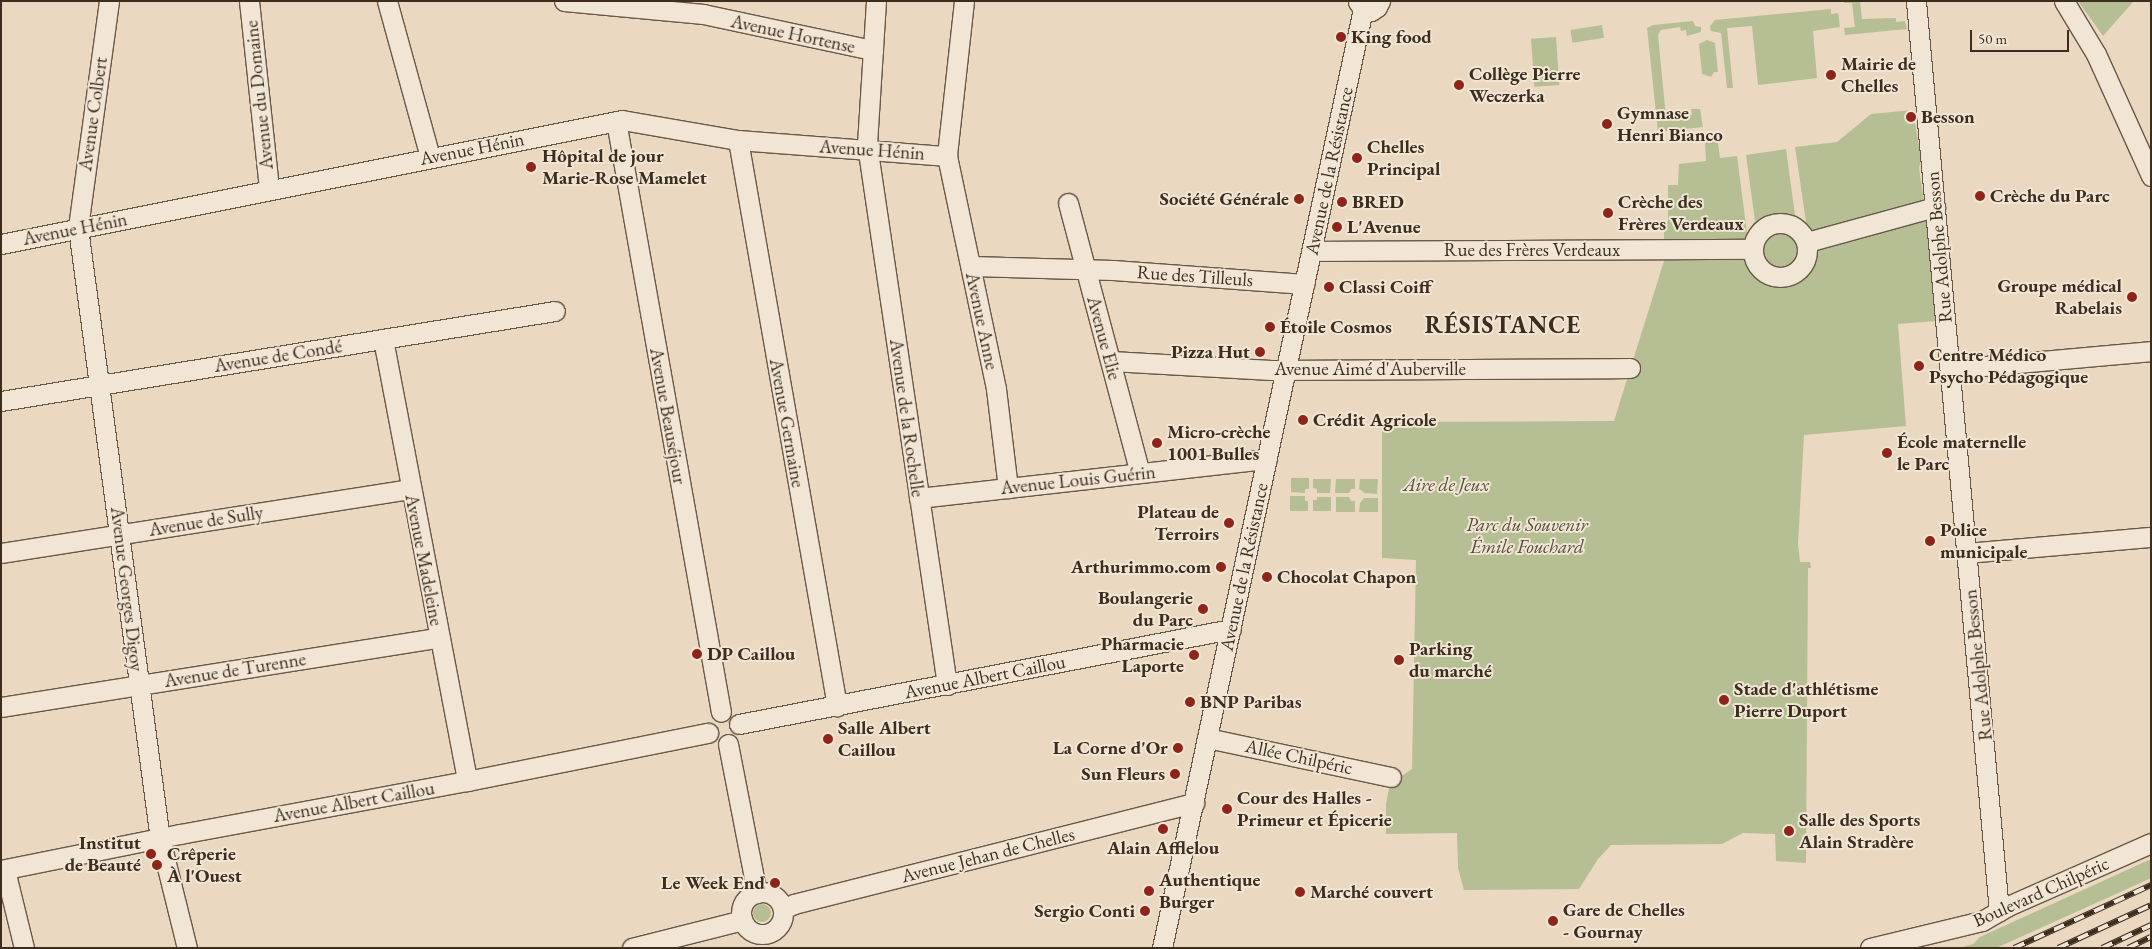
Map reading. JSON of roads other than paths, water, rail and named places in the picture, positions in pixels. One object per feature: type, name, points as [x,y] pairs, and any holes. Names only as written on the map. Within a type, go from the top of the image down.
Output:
[{"type":"street","name":"Avenue Colbert","points":[[78,228],[109,1]]},
{"type":"street","name":"Avenue du Domaine","points":[[249,1],[269,189]]},
{"type":"street","points":[[387,1],[430,157]]},
{"type":"street","name":"Avenue Hortense","points":[[564,1],[703,14],[873,50]]},
{"type":"street","name":"Avenue de la Rochelle","points":[[876,1],[868,150],[946,685]]},
{"type":"street","name":"Avenue Anne","points":[[964,1],[947,156],[996,389],[1008,488]]},
{"type":"street","name":"Rue Adolphe Besson","points":[[1916,1],[1999,911]]},
{"type":"street","points":[[2064,1],[2096,54],[2151,176]]},
{"type":"street","name":"Avenue de la Résistance","points":[[1162,948],[1304,284],[1367,4]]},
{"type":"street","name":"Avenue Hénin","points":[[1,244],[616,121],[738,140],[947,156]]},
{"type":"street","name":"Avenue Beauséjour","points":[[616,121],[721,712]]},
{"type":"street","name":"Avenue Germaine","points":[[738,140],[837,706]]},
{"type":"street","name":"Avenue Elie","points":[[1068,203],[1140,473]]},
{"type":"street","points":[[1807,242],[1936,206]]},
{"type":"street","points":[[1776,222],[1792,225],[1804,235],[1808,250],[1803,265],[1791,275],[1776,277],[1762,270],[1757,264],[1752,249],[1762,229],[1776,222]]},
{"type":"street","name":"Avenue Georges Digoy","points":[[78,228],[160,839],[187,948]]},
{"type":"street","name":"Rue des Frères Verdeaux","points":[[1312,251],[1752,249]]},
{"type":"street","name":"Rue des Tilleuls","points":[[971,266],[1086,268],[1304,284]]},
{"type":"street","name":"Avenue de Condé","points":[[1,401],[555,311]]},
{"type":"street","name":"Avenue Madeleine","points":[[382,340],[467,781]]},
{"type":"street","points":[[1951,369],[2151,350]]},
{"type":"street","name":"Avenue Aimé d'Auberville","points":[[1111,361],[1286,370],[1305,368],[1630,368]]},
{"type":"street","name":"Avenue Louis Guérin","points":[[919,498],[1267,459]]},
{"type":"street","name":"Avenue de Sully","points":[[1,554],[411,489]]},
{"type":"street","points":[[1967,553],[2151,537]]},
{"type":"street","name":"Avenue Albert Caillou","points":[[739,724],[1230,629]]},
{"type":"street","name":"Avenue de Turenne","points":[[1,707],[439,638]]},
{"type":"street","points":[[721,712],[732,714],[739,724],[739,734],[728,744],[718,744],[708,733],[709,720],[721,712]]},
{"type":"street","name":"Avenue Albert Caillou","points":[[3,870],[180,834],[467,781],[708,733]]},
{"type":"street","name":"Allée Chilpéric","points":[[1207,738],[1391,777]]},
{"type":"street","points":[[728,744],[758,893]]},
{"type":"street","name":"Avenue Jehan de Chelles","points":[[783,909],[794,904],[1194,803]]},
{"type":"street","name":"Boulevard Chilpéric","points":[[1870,948],[1975,924],[1999,911],[2151,843]]},
{"type":"street","points":[[3,870],[24,948]]},
{"type":"street","points":[[758,893],[771,894],[783,909],[781,922],[766,941],[751,931],[743,920],[743,906],[746,900],[758,893]]},
{"type":"street","points":[[632,948],[743,920]]},
{"type":"railway","points":[[2014,948],[2151,885]]},
{"type":"railway","points":[[2058,948],[2151,905]]},
{"type":"railway","points":[[2102,948],[2151,925]]},
{"type":"railway","points":[[2128,948],[2151,937]]},
{"type":"place","name":"King food","points":[[1341,37]]},
{"type":"place","name":"Mairie de Chelles","points":[[1831,75]]},
{"type":"place","name":"Collège Pierre Weczerka","points":[[1459,85]]},
{"type":"place","name":"Besson","points":[[1911,117]]},
{"type":"place","name":"Gymnase Henri Bianco","points":[[1607,124]]},
{"type":"place","name":"Chelles Principal","points":[[1357,158]]},
{"type":"place","name":"Hôpital de jour Marie-Rose Mamelet","points":[[531,167]]},
{"type":"place","name":"Crèche du Parc","points":[[1980,196]]},
{"type":"place","name":"Société Générale","points":[[1299,199]]},
{"type":"place","name":"BRED","points":[[1342,202]]},
{"type":"place","name":"Crèche des Frères Verdeaux","points":[[1608,213]]},
{"type":"place","name":"L'Avenue","points":[[1337,227]]},
{"type":"place","name":"Classi Coiff","points":[[1329,287]]},
{"type":"place","name":"Groupe médical Rabelais","points":[[2132,297]]},
{"type":"place","name":"Étoile Cosmos","points":[[1270,327]]},
{"type":"place","name":"Pizza Hut","points":[[1260,352]]},
{"type":"place","name":"Centre Médico Psycho Pédagogique","points":[[1919,366]]},
{"type":"place","name":"Crédit Agricole","points":[[1303,420]]},
{"type":"place","name":"Micro-crèche 1001 Bulles","points":[[1157,443]]},
{"type":"place","name":"École maternelle le Parc","points":[[1887,453]]},
{"type":"place","name":"Plateau de Terroirs","points":[[1229,523]]},
{"type":"place","name":"Police municipale","points":[[1930,541]]},
{"type":"place","name":"Arthurimmo.com","points":[[1221,567]]},
{"type":"place","name":"Chocolat Chapon","points":[[1267,577]]},
{"type":"place","name":"Boulangerie du Parc","points":[[1203,609]]},
{"type":"place","name":"DP Caillou","points":[[697,654]]},
{"type":"place","name":"Pharmacie Laporte","points":[[1194,655]]},
{"type":"place","name":"Parking du marché","points":[[1399,660]]},
{"type":"place","name":"Stade d'athlétisme Pierre Duport","points":[[1724,700]]},
{"type":"place","name":"BNP Paribas","points":[[1190,702]]},
{"type":"place","name":"Salle Albert Caillou","points":[[828,739]]},
{"type":"place","name":"La Corne d'Or","points":[[1178,748]]},
{"type":"place","name":"Sun Fleurs","points":[[1175,774]]},
{"type":"place","name":"Cour des Halles - Primeur et Épicerie","points":[[1227,809]]},
{"type":"place","name":"Alain Afflelou","points":[[1163,829]]},
{"type":"place","name":"Salle des Sports Alain Stradère","points":[[1789,831]]},
{"type":"place","name":"Institut de Beauté","points":[[151,854]]},
{"type":"place","name":"Crêperie À l'Ouest","points":[[157,865]]},
{"type":"place","name":"Le Week End","points":[[775,883]]},
{"type":"place","name":"Authentique Burger","points":[[1149,891]]},
{"type":"place","name":"Marché couvert","points":[[1300,892]]},
{"type":"place","name":"Sergio Conti","points":[[1145,911]]},
{"type":"place","name":"Gare de Chelles - Gournay","points":[[1553,921]]},
{"type":"district","name":"RÉSISTANCE","points":[[1503,325]]},
{"type":"park label","name":"Aire de Jeux","points":[[1446,485]]},
{"type":"park label","name":"Parc du Souvenir Émile Fouchard","points":[[1527,536]]}]
